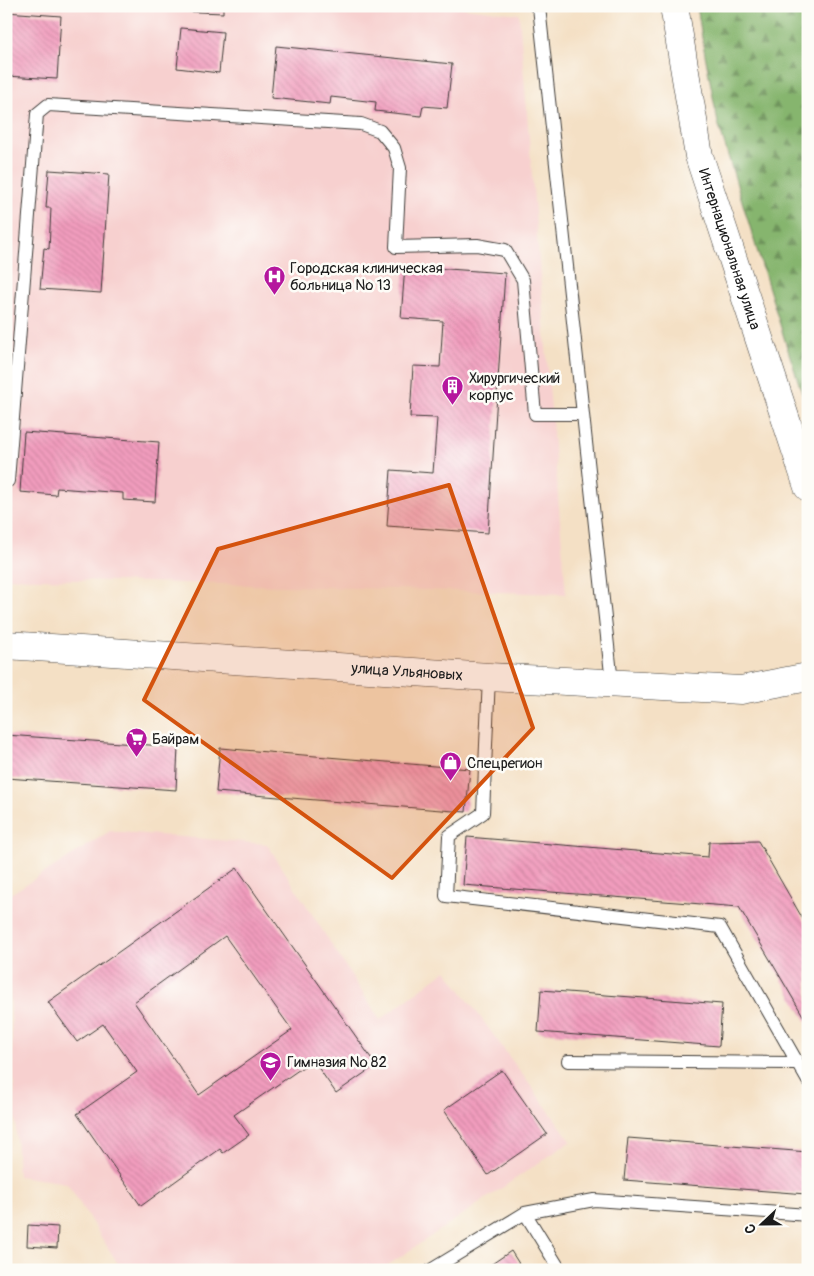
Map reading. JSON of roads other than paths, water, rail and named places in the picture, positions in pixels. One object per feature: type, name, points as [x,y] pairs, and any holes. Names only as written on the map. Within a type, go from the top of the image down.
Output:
[{"type":"main road","name":"Интернациональная улица","points":[[674,6],[699,156],[808,487]]},
{"type":"main road","name":"улица Ульяновых","points":[[6,645],[489,677],[741,690],[808,677]]},
{"type":"lane","points":[[535,6],[539,7],[612,683]]},
{"type":"lane","points":[[8,481],[37,114],[48,105],[362,124],[380,132],[394,148],[400,168],[396,247],[477,245],[505,250],[522,280],[535,414],[583,414]]},
{"type":"lane","points":[[489,677],[483,813],[449,836],[446,896],[720,927],[808,1082]]},
{"type":"lane","points":[[568,1061],[797,1063]]},
{"type":"lane","points":[[431,1270],[524,1213],[594,1200],[808,1215]]},
{"type":"lane","points":[[524,1213],[560,1270]]},
{"type":"place","name":"Городская клиническая больница № 13","points":[[274,296]]},
{"type":"place","name":"Хирургический корпус","points":[[453,406]]},
{"type":"place","name":"Байрам","points":[[136,758]]},
{"type":"place","name":"Спецрегион","points":[[451,782]]},
{"type":"place","name":"Гимназия № 82","points":[[271,1081]]}]
